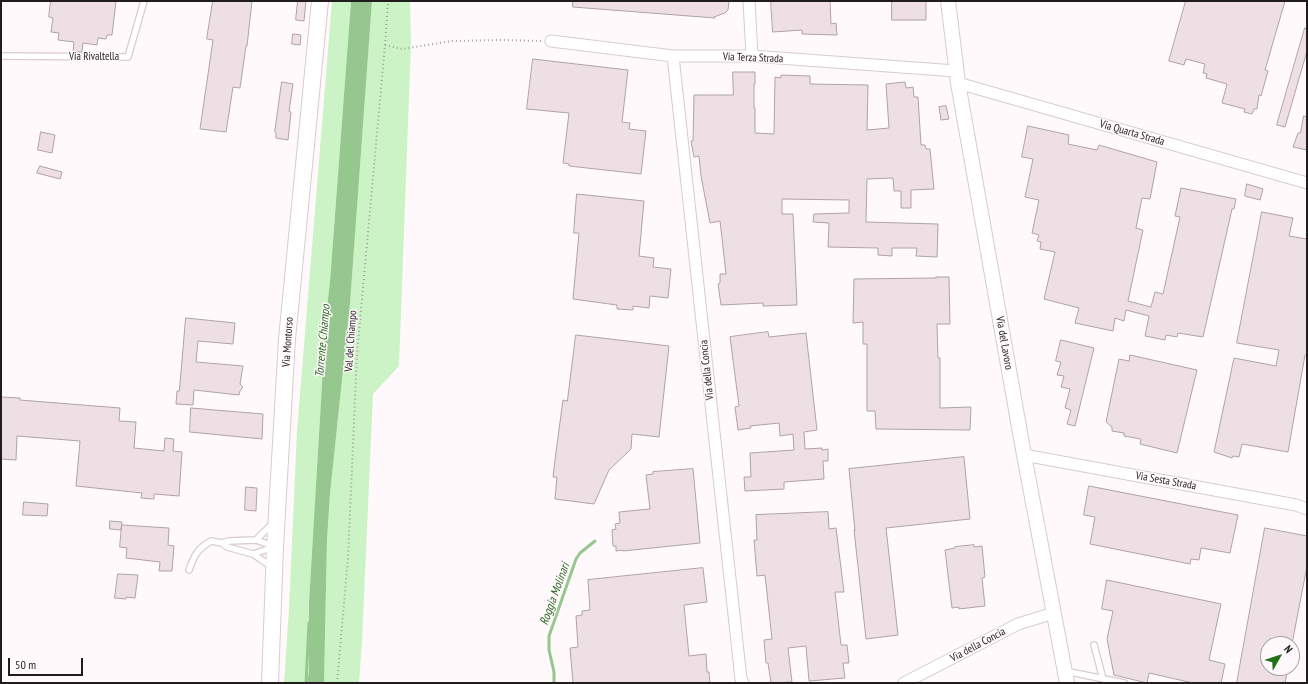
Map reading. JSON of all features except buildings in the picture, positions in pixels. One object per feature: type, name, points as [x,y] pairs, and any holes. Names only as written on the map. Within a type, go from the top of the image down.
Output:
[{"type":"main road","name":"Via Montorso","points":[[270,683],[275,547],[287,339],[320,1]]},
{"type":"street","points":[[749,1],[752,56]]},
{"type":"street","name":"Via del Lavoro","points":[[948,1],[957,77],[1024,455],[1066,677]]},
{"type":"street","name":"Via Terza Strada","points":[[551,41],[673,56],[752,56],[957,77]]},
{"type":"street","name":"Via della Concia","points":[[673,56],[739,664],[743,683]]},
{"type":"street","name":"Via Quarta Strada","points":[[957,77],[1307,183]]},
{"type":"street","name":"Via Sesta Strada","points":[[1024,455],[1296,504],[1307,509]]},
{"type":"street","name":"Via della Concia","points":[[904,683],[1018,624],[1054,613]]},
{"type":"lane","name":"Via Rivaltella","points":[[1,56],[128,57],[144,1]]},
{"type":"lane","points":[[256,540],[277,519]]},
{"type":"lane","points":[[189,570],[194,556],[202,546],[210,541],[222,543],[229,541],[256,540],[275,547]]},
{"type":"lane","points":[[222,543],[227,547],[253,554],[274,569]]},
{"type":"lane","points":[[253,554],[275,547]]},
{"type":"lane","points":[[1094,645],[1103,679]]},
{"type":"lane","points":[[1066,677],[1103,679],[1124,683]]},
{"type":"path","name":"Val del Chiampo","points":[[337,683],[348,558],[357,354],[388,1]]},
{"type":"path","points":[[385,45],[402,49],[452,41],[551,41]]},
{"type":"shaded area","points":[[332,1],[351,1],[326,317],[309,602],[309,671],[307,683],[284,683],[297,431]]},
{"type":"shaded area","points":[[351,1],[372,1],[350,304],[330,494],[327,540],[324,683],[307,683],[309,671],[309,602],[326,317]]},
{"type":"shaded area","points":[[372,1],[410,1],[411,42],[399,366],[373,394],[359,683],[324,683],[327,540],[330,494],[350,304]]},
{"type":"waterway","name":"Roggia Molinari","points":[[554,683],[554,672],[549,650],[549,636],[576,559],[580,553],[595,541]]},
{"type":"waterway","name":"Torrente Chiampo","points":[[306,683],[309,623]]}]
